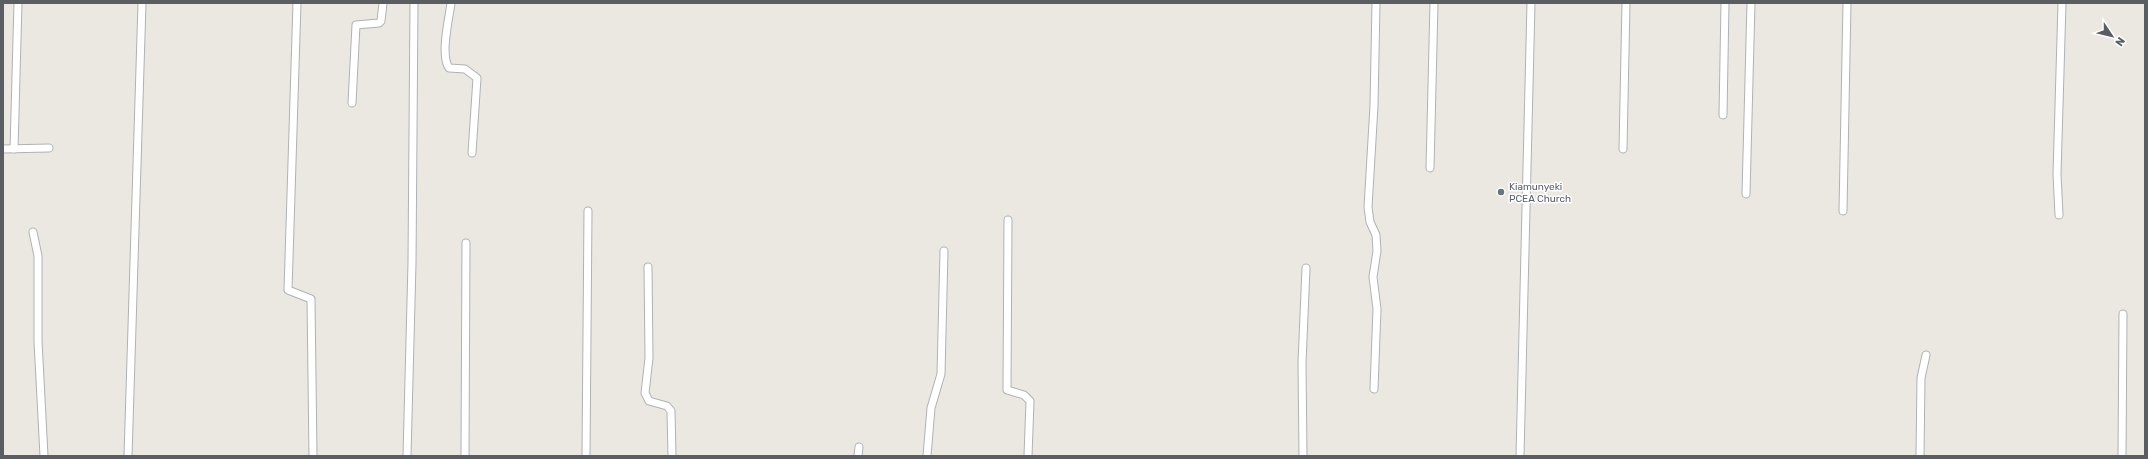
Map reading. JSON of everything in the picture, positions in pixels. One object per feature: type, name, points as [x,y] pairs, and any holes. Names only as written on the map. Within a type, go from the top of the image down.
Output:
[{"type":"street","points":[[14,148],[18,3]]},
{"type":"street","points":[[128,456],[142,3]]},
{"type":"street","points":[[296,3],[288,290],[311,299],[313,456]]},
{"type":"street","points":[[352,103],[356,25],[379,23],[381,21],[383,3]]},
{"type":"street","points":[[407,456],[412,263],[414,3]]},
{"type":"street","points":[[451,3],[445,53],[447,64],[449,68],[468,70],[477,78],[472,154]]},
{"type":"street","points":[[1374,389],[1377,309],[1373,277],[1377,251],[1376,235],[1370,222],[1368,207],[1374,106],[1376,3]]},
{"type":"street","points":[[1430,168],[1434,3]]},
{"type":"street","points":[[1520,456],[1532,3]]},
{"type":"street","points":[[1623,149],[1626,3]]},
{"type":"street","points":[[1723,115],[1725,3]]},
{"type":"street","points":[[1746,194],[1751,3]]},
{"type":"street","points":[[1842,211],[1847,3]]},
{"type":"street","points":[[2059,215],[2057,174],[2062,3]]},
{"type":"street","points":[[3,149],[50,148]]},
{"type":"street","points":[[586,456],[588,211]]},
{"type":"street","points":[[1008,220],[1007,390],[1024,395],[1030,401],[1028,456]]},
{"type":"street","points":[[33,232],[38,256],[38,341],[44,456]]},
{"type":"street","points":[[465,456],[466,243]]},
{"type":"street","points":[[927,456],[931,408],[941,374],[944,251]]},
{"type":"street","points":[[648,267],[649,358],[645,393],[649,401],[667,406],[671,411],[672,456]]},
{"type":"street","points":[[1302,456],[1302,363],[1306,268]]},
{"type":"street","points":[[2122,456],[2124,314]]},
{"type":"street","points":[[1920,456],[1922,378],[1926,355]]},
{"type":"street","points":[[858,456],[859,447]]},
{"type":"place","name":"Kiamunyeki PCEA Church","points":[[1501,192]]}]
